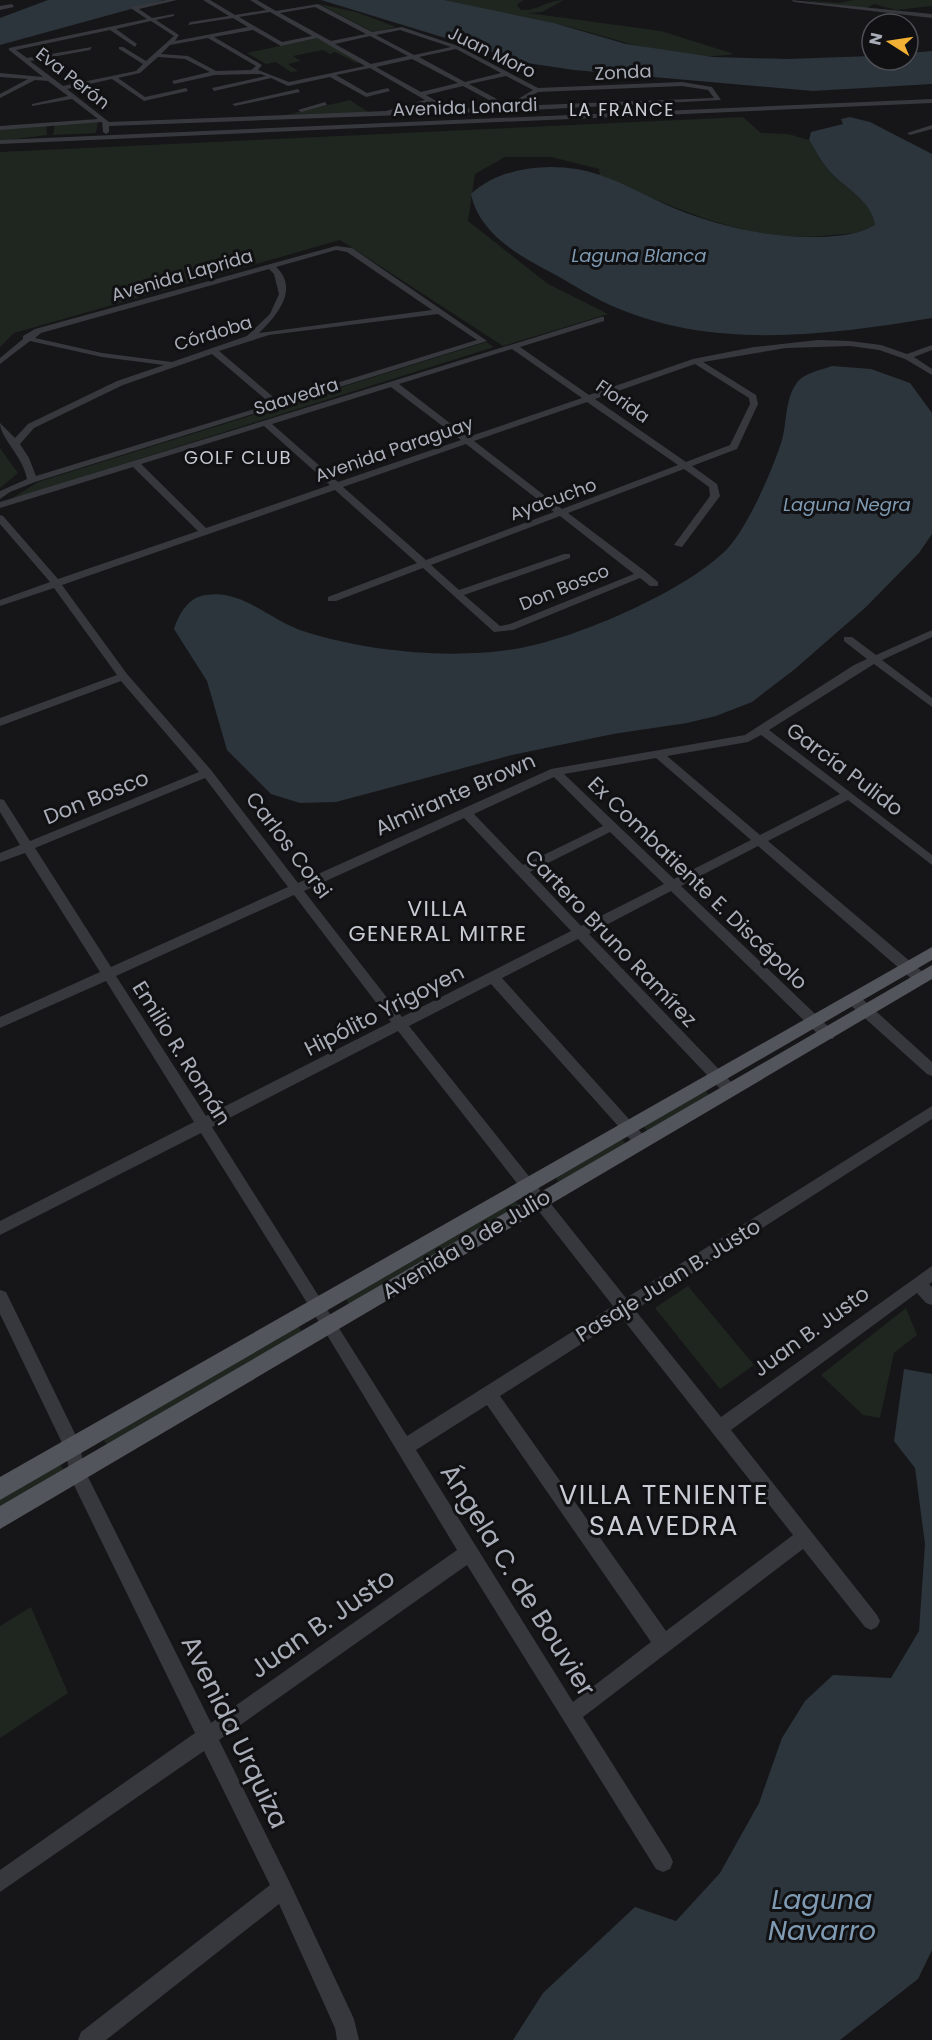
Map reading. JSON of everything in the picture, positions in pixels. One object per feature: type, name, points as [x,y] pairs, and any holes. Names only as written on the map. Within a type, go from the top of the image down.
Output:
[{"type":"main road","name":"Avenida 9 de Julio","points":[[0,1518],[540,1200],[828,1035],[860,1005],[926,963]]},
{"type":"main road","name":"Avenida 9 de Julio","points":[[0,1489],[717,1076],[814,1022],[860,1005]]},
{"type":"street","points":[[0,8],[12,6],[4,0]]},
{"type":"street","points":[[62,88],[138,72],[177,36],[134,8],[174,0]]},
{"type":"street","points":[[206,0],[281,44],[319,36]]},
{"type":"street","points":[[253,0],[466,121]]},
{"type":"street","points":[[794,0],[932,16]]},
{"type":"street","points":[[167,29],[316,5],[511,109]]},
{"type":"street","points":[[70,34],[172,15]]},
{"type":"street","points":[[110,27],[135,45]]},
{"type":"street","points":[[168,44],[253,28]]},
{"type":"street","name":"Juan Moro","points":[[372,34],[400,28],[456,47],[537,90]]},
{"type":"street","points":[[27,60],[90,48],[70,34]]},
{"type":"street","name":"Eva Perón","points":[[70,34],[11,49],[105,122],[106,137]]},
{"type":"street","points":[[331,43],[372,34]]},
{"type":"street","points":[[209,36],[260,66],[254,71]]},
{"type":"street","points":[[288,84],[456,47]]},
{"type":"street","points":[[121,48],[147,64]]},
{"type":"street","points":[[156,55],[186,57],[215,73]]},
{"type":"street","points":[[174,82],[215,73],[254,71],[273,76],[307,95]]},
{"type":"street","points":[[421,94],[505,74]]},
{"type":"street","points":[[0,75],[50,79]]},
{"type":"street","points":[[331,75],[366,95],[388,90]]},
{"type":"street","points":[[214,89],[273,76]]},
{"type":"street","points":[[113,77],[144,99],[186,90]]},
{"type":"street","points":[[8,94],[9,90],[33,78]]},
{"type":"street","name":"Zonda","points":[[537,90],[682,84],[710,88],[718,100],[621,104]]},
{"type":"street","points":[[0,128],[105,122],[621,104],[611,87]]},
{"type":"street","points":[[511,109],[511,104],[520,102],[537,90]]},
{"type":"street","points":[[235,104],[298,91]]},
{"type":"street","points":[[0,96],[8,94],[22,97]]},
{"type":"street","points":[[34,105],[73,97]]},
{"type":"street","points":[[268,117],[325,104],[316,100]]},
{"type":"street","points":[[386,113],[431,100]]},
{"type":"street","name":"Avenida Lonardi","points":[[0,142],[932,101]]},
{"type":"street","points":[[520,102],[527,108]]},
{"type":"street","points":[[910,133],[932,127]]},
{"type":"street","name":"Avenida Laprida","points":[[26,339],[39,331],[336,248],[349,250],[440,311]]},
{"type":"street","points":[[249,338],[273,315],[283,294],[278,273],[270,266]]},
{"type":"street","name":"Córdoba","points":[[16,443],[32,426],[120,383],[249,338],[268,333],[440,311]]},
{"type":"street","name":"Saavedra","points":[[0,499],[7,490],[32,480],[483,341],[440,311]]},
{"type":"street","name":"Saavedra","points":[[0,499],[134,463],[601,319]]},
{"type":"street","points":[[0,362],[26,339],[102,355],[171,364]]},
{"type":"street","name":"Avenida Paraguay","points":[[0,603],[55,582],[696,362],[802,344],[865,346],[909,356]]},
{"type":"street","name":"Florida","points":[[512,345],[714,486],[715,496],[679,544]]},
{"type":"street","points":[[909,356],[932,347]]},
{"type":"street","points":[[213,350],[276,404]]},
{"type":"street","points":[[909,356],[932,374]]},
{"type":"street","name":"Ayacucho","points":[[332,599],[734,447],[754,404],[753,397],[696,362]]},
{"type":"street","points":[[392,383],[654,584]]},
{"type":"street","points":[[266,423],[459,593],[567,556]]},
{"type":"street","points":[[0,426],[16,443],[31,469],[32,480]]},
{"type":"street","points":[[134,463],[204,531]]},
{"type":"street","name":"Carlos Corsi","points":[[0,518],[55,582],[123,676],[207,773],[401,1025],[529,1183],[540,1200],[871,1620]]},
{"type":"street","name":"Don Bosco","points":[[459,593],[498,630],[513,627],[642,574]]},
{"type":"street","name":"Almirante Brown","points":[[0,1023],[555,772],[748,738],[858,667],[932,633]]},
{"type":"street","points":[[848,639],[875,660],[927,693],[932,703]]},
{"type":"street","points":[[0,722],[123,676]]},
{"type":"street","name":"García Pulido","points":[[762,730],[932,861]]},
{"type":"street","points":[[657,754],[761,842],[926,963]]},
{"type":"street","name":"Ex Combatiente E. Discépolo","points":[[555,772],[828,1035]]},
{"type":"street","name":"Don Bosco","points":[[0,858],[207,773]]},
{"type":"street","name":"Hipólito Yrigoyen","points":[[0,1228],[761,842],[849,795]]},
{"type":"street","name":"Emilio R. Román","points":[[0,803],[330,1325]]},
{"type":"street","name":"Cartero Bruno Ramírez","points":[[465,812],[730,1090]]},
{"type":"street","points":[[521,871],[611,827]]},
{"type":"street","points":[[494,978],[641,1142]]},
{"type":"street","points":[[860,1005],[932,1070]]},
{"type":"street","name":"Pasaje Juan B. Justo","points":[[404,1448],[932,1112]]},
{"type":"street","points":[[925,1278],[932,1298]]},
{"type":"street","name":"Juan B. Justo","points":[[720,1428],[925,1278]]},
{"type":"street","name":"Avenida Urquiza","points":[[0,1297],[72,1448],[77,1473],[282,1888],[346,2027],[348,2040]]},
{"type":"street","name":"Ángela C. de Bouvier","points":[[330,1325],[469,1553],[663,1862]]},
{"type":"street","points":[[488,1393],[663,1643]]},
{"type":"street","points":[[571,1715],[805,1537]]},
{"type":"street","name":"Juan B. Justo","points":[[0,1882],[469,1553]]},
{"type":"street","points":[[88,2040],[282,1888]]},
{"type":"shaded area","points":[[444,0],[523,0],[517,5],[521,10],[564,0],[542,12],[528,13],[661,31],[734,54],[711,56],[665,52],[575,28]]},
{"type":"shaded area","points":[[801,0],[839,3],[853,0],[932,0],[932,6],[896,10],[874,4],[866,9]]},
{"type":"shaded area","points":[[319,4],[356,12],[396,27],[373,32]]},
{"type":"shaded area","points":[[317,38],[363,62],[356,63],[335,52],[330,54],[323,50],[293,56],[301,61],[288,64],[298,71],[291,72],[276,62],[266,64],[247,53]]},
{"type":"shaded area","points":[[350,100],[368,112],[286,115]]},
{"type":"shaded area","points":[[743,117],[761,133],[788,134],[809,140],[833,175],[868,208],[876,225],[844,234],[801,237],[741,229],[684,211],[600,175],[599,169],[551,157],[505,157],[475,174],[468,221],[548,284],[608,314],[503,346],[340,240],[14,333],[0,347],[0,152]]},
{"type":"shaded area","points":[[98,122],[96,133],[53,135],[55,124]]},
{"type":"shaded area","points":[[46,125],[47,135],[0,141],[0,129]]},
{"type":"shaded area","points":[[486,342],[494,347],[9,500],[38,482]]},
{"type":"shaded area","points":[[0,448],[18,473],[0,488]]},
{"type":"shaded area","points":[[705,1090],[710,1096],[648,1132],[643,1126]]},
{"type":"shaded area","points":[[620,1137],[625,1143],[559,1182],[554,1176]]},
{"type":"shaded area","points":[[514,1199],[519,1206],[349,1305],[345,1297]]},
{"type":"shaded area","points":[[688,1286],[754,1365],[720,1389],[655,1308]]},
{"type":"shaded area","points":[[906,1308],[917,1335],[894,1353],[880,1418],[863,1415],[821,1375]]},
{"type":"shaded area","points":[[297,1324],[302,1332],[107,1446],[103,1438]]},
{"type":"shaded area","points":[[60,1463],[64,1471],[0,1509],[0,1498]]},
{"type":"shaded area","points":[[31,1607],[68,1693],[0,1738],[0,1626]]},
{"type":"water","points":[[48,0],[164,0],[0,45],[0,18]]},
{"type":"water","points":[[321,0],[444,0],[554,23],[626,44],[713,57],[787,59],[860,56],[860,72],[920,72],[920,52],[932,51],[932,84],[813,91],[574,70],[527,63]]},
{"type":"water","name":"Laguna Blanca","points":[[850,117],[870,122],[932,154],[932,318],[853,330],[773,335],[694,330],[655,321],[617,308],[514,251],[491,232],[475,208],[471,194],[499,176],[515,171],[532,168],[567,168],[600,175],[676,209],[741,229],[774,235],[809,237],[852,234],[875,225],[873,216],[862,201],[827,168],[809,140],[811,132],[843,124],[841,119]]},
{"type":"water","name":"Laguna Negra","points":[[832,366],[871,369],[910,383],[932,413],[932,534],[919,553],[866,607],[795,669],[752,702],[716,716],[687,723],[613,734],[512,755],[336,802],[300,803],[271,794],[227,750],[207,681],[174,629],[182,612],[194,599],[200,596],[220,594],[233,597],[306,632],[357,645],[412,652],[495,652],[544,642],[599,624],[682,583],[724,552],[750,515],[772,467],[782,440],[792,390],[799,380]]},
{"type":"water","name":"Laguna Navarro","points":[[904,1369],[932,1374],[932,1950],[918,1979],[840,2040],[513,2040],[543,1993],[635,1907],[676,1921],[720,1873],[759,1803],[782,1738],[805,1701],[833,1675],[891,1678],[919,1631],[925,1544],[915,1468],[894,1441]]},
{"type":"district","name":"LA FRANCE","points":[[622,109]]},
{"type":"district","name":"GOLF CLUB","points":[[238,457]]},
{"type":"district","name":"VILLA GENERAL MITRE","points":[[438,920]]},
{"type":"district","name":"VILLA TENIENTE SAAVEDRA","points":[[664,1510]]}]
